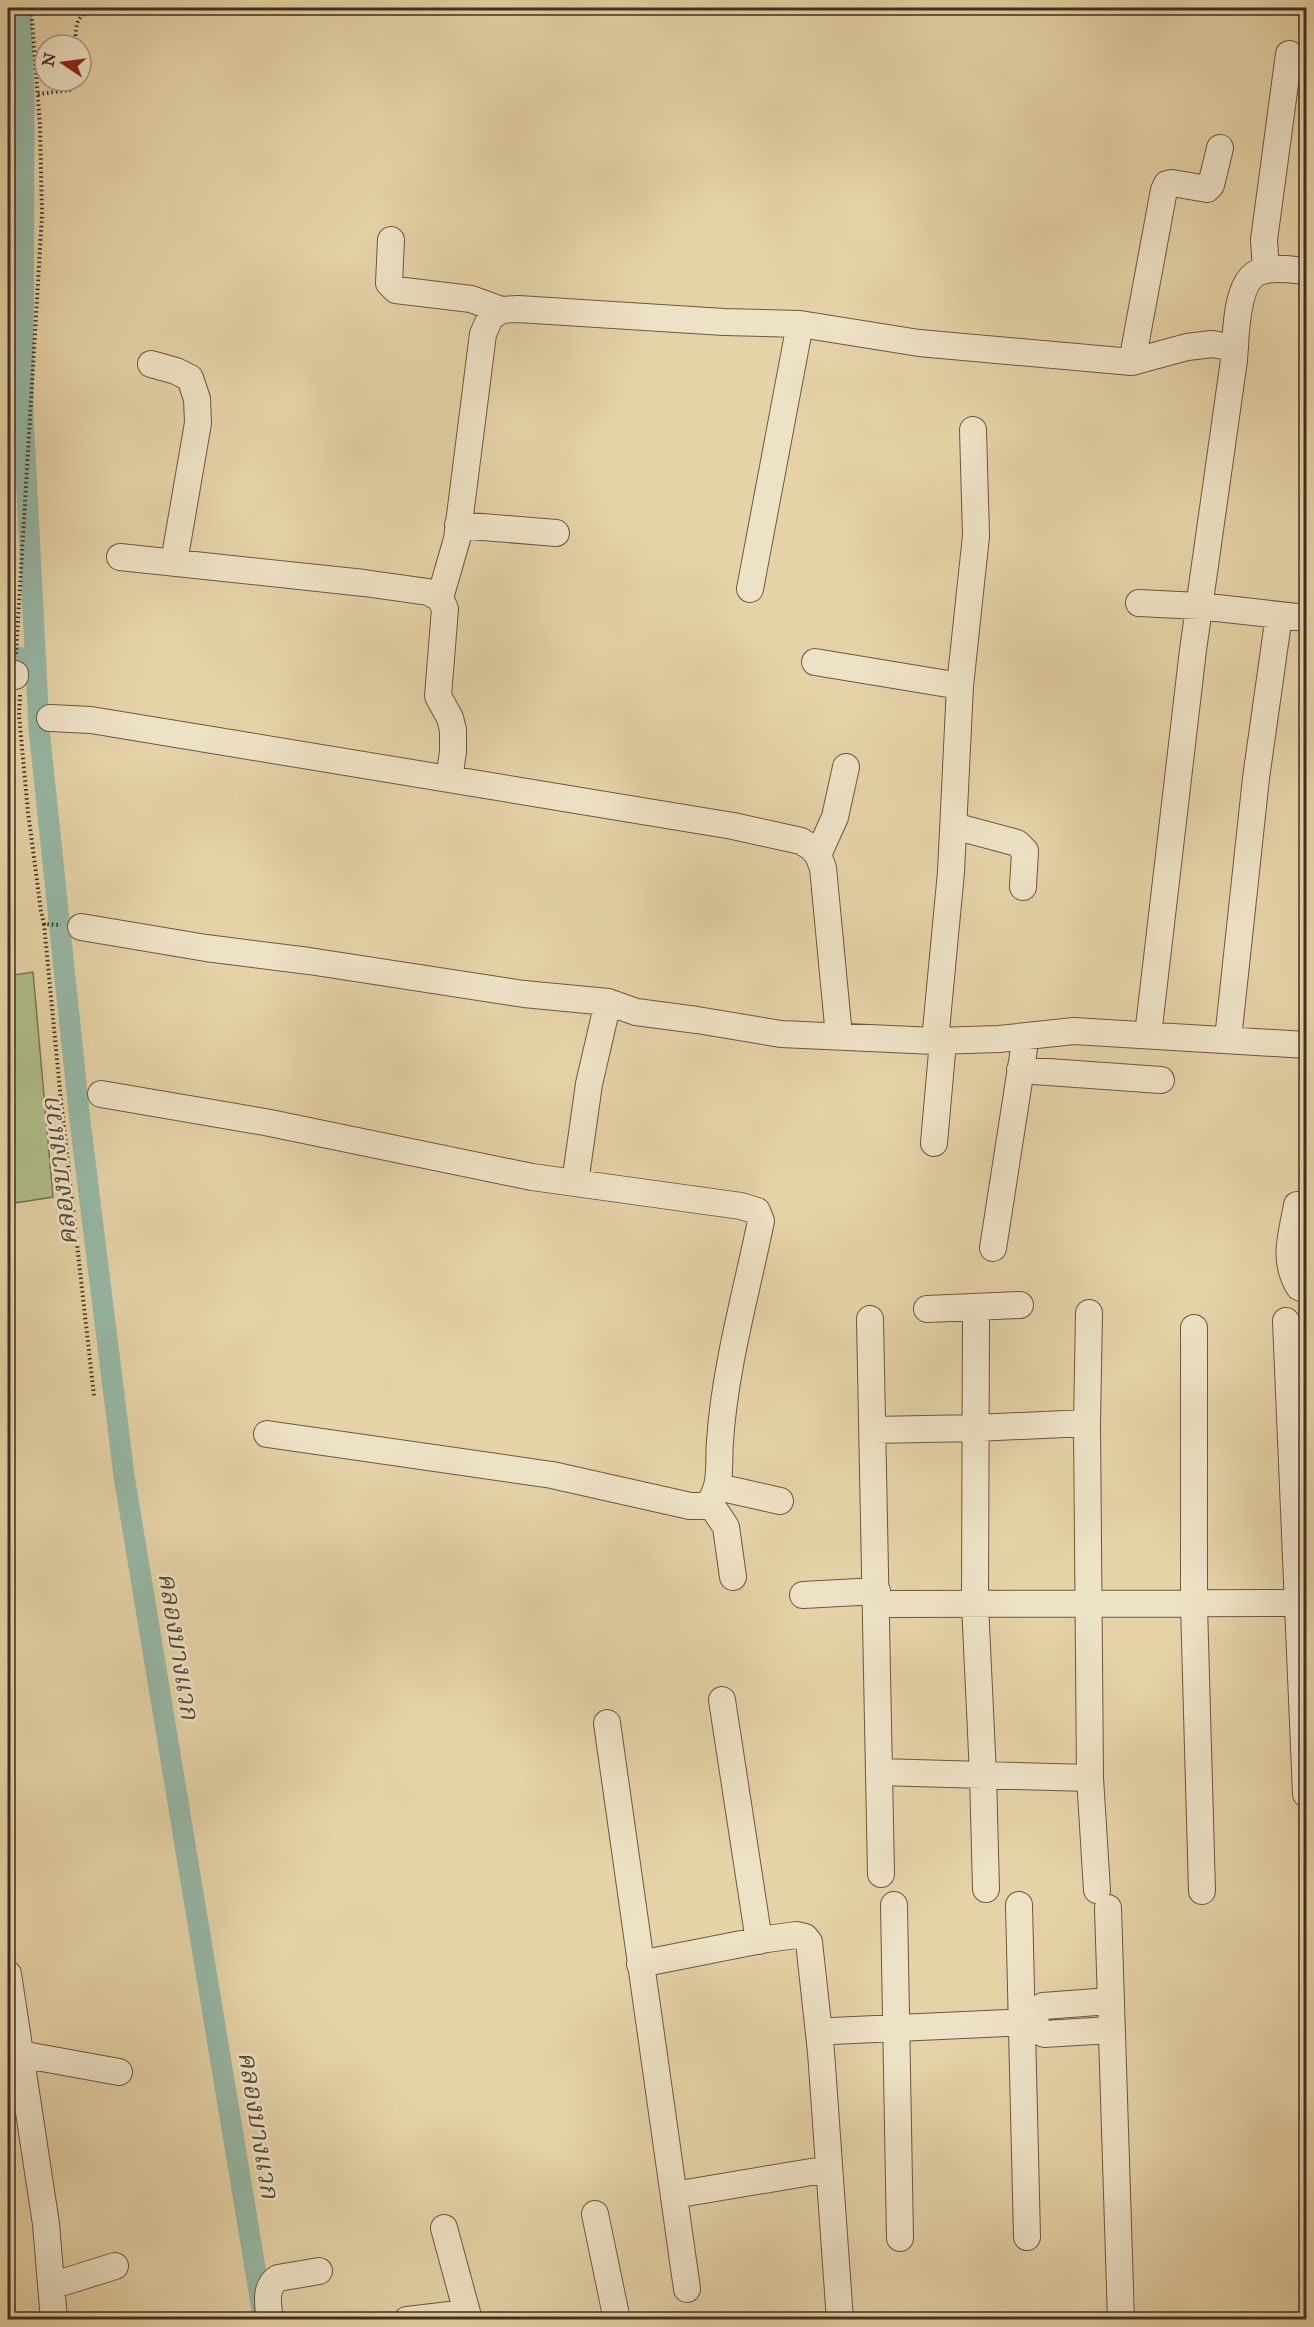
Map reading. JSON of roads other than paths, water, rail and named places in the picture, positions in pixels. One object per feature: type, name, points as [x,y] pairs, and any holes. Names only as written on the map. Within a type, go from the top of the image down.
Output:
[{"type":"street","points":[[1266,270],[1264,240],[1289,54]]},
{"type":"street","points":[[1132,362],[1164,190],[1167,184],[1172,183],[1207,189],[1211,185],[1220,148]]},
{"type":"street","points":[[391,240],[389,283],[396,290],[471,299],[501,310],[559,310],[724,322],[800,324],[919,343],[1132,362],[1186,347],[1212,344],[1235,348]]},
{"type":"street","points":[[1148,1035],[1165,877],[1238,317],[1244,288],[1252,275],[1278,269],[1306,271]]},
{"type":"street","points":[[440,598],[457,539],[483,334],[490,318],[501,310]]},
{"type":"street","points":[[750,589],[800,324]]},
{"type":"street","points":[[151,364],[176,370],[190,378],[197,399],[198,423],[174,562]]},
{"type":"street","points":[[934,1143],[954,826],[960,686],[976,536],[973,430]]},
{"type":"street","points":[[458,525],[556,533]]},
{"type":"street","points":[[120,557],[407,589],[428,592],[440,598],[445,609],[438,696],[450,718],[453,730],[449,779]]},
{"type":"street","points":[[1139,603],[1199,606],[1306,618]]},
{"type":"street","points":[[1228,1039],[1256,778],[1280,615]]},
{"type":"street","points":[[815,662],[960,686]]},
{"type":"street","points":[[39,716],[91,720],[734,826],[801,841],[818,855],[823,868],[838,1036]]},
{"type":"street","points":[[818,855],[835,818],[846,767]]},
{"type":"street","points":[[954,826],[1017,843],[1025,851],[1023,887]]},
{"type":"street","points":[[81,927],[206,948],[309,960],[524,994],[608,1002],[636,1012],[781,1034],[939,1041],[1074,1031],[1306,1045]]},
{"type":"street","points":[[575,1183],[589,1084],[608,1002]]},
{"type":"street","points":[[993,1248],[1026,1035]]},
{"type":"street","points":[[1020,1070],[1161,1080]]},
{"type":"street","points":[[101,1094],[265,1122],[532,1177],[741,1206],[758,1211],[761,1221],[725,1391],[714,1495],[707,1506],[690,1506],[552,1475],[267,1434]]},
{"type":"street","points":[[1297,1204],[1288,1257],[1292,1275],[1299,1287],[1306,1290]]},
{"type":"street","points":[[927,1309],[1020,1305]]},
{"type":"street","points":[[976,1308],[975,1604],[986,1889]]},
{"type":"street","points":[[1089,1312],[1087,1423],[1090,1778],[1110,2001],[1121,2319]]},
{"type":"street","points":[[870,1319],[881,1874]]},
{"type":"street","points":[[1286,1321],[1306,1794]]},
{"type":"street","points":[[1194,1328],[1194,1605],[1202,1891]]},
{"type":"street","points":[[873,1430],[1087,1423]]},
{"type":"street","points":[[714,1495],[780,1501]]},
{"type":"street","points":[[714,1495],[726,1527],[733,1577]]},
{"type":"street","points":[[803,1595],[877,1597],[975,1604],[1297,1603]]},
{"type":"street","points":[[722,1700],[759,1941]]},
{"type":"street","points":[[607,1723],[687,2289]]},
{"type":"street","points":[[879,1772],[1090,1778]]},
{"type":"street","points":[[894,1905],[900,2238]]},
{"type":"street","points":[[1019,1905],[1025,2022],[1027,2237]]},
{"type":"street","points":[[640,1964],[796,1935],[805,1937],[809,1942],[821,2052],[840,2319]]},
{"type":"street","points":[[8,1974],[46,2224],[54,2319]]},
{"type":"street","points":[[1025,2022],[1043,2006],[1110,2001]]},
{"type":"street","points":[[832,2031],[1025,2022],[1044,2034],[1111,2030]]},
{"type":"street","points":[[20,2054],[118,2072]]},
{"type":"street","points":[[674,2195],[829,2169]]},
{"type":"street","points":[[595,2214],[617,2319]]},
{"type":"street","points":[[407,2319],[468,2316],[444,2228]]},
{"type":"street","points":[[51,2286],[114,2266]]},
{"type":"street","points":[[270,2319],[268,2292],[273,2281],[278,2278],[319,2271]]},
{"type":"waterway","name":"คลองบางแวก","points":[[21,8],[24,98],[23,413],[39,729],[80,1121],[124,1476],[262,2310]]},
{"type":"waterway","points":[[8,656],[36,660]]}]
